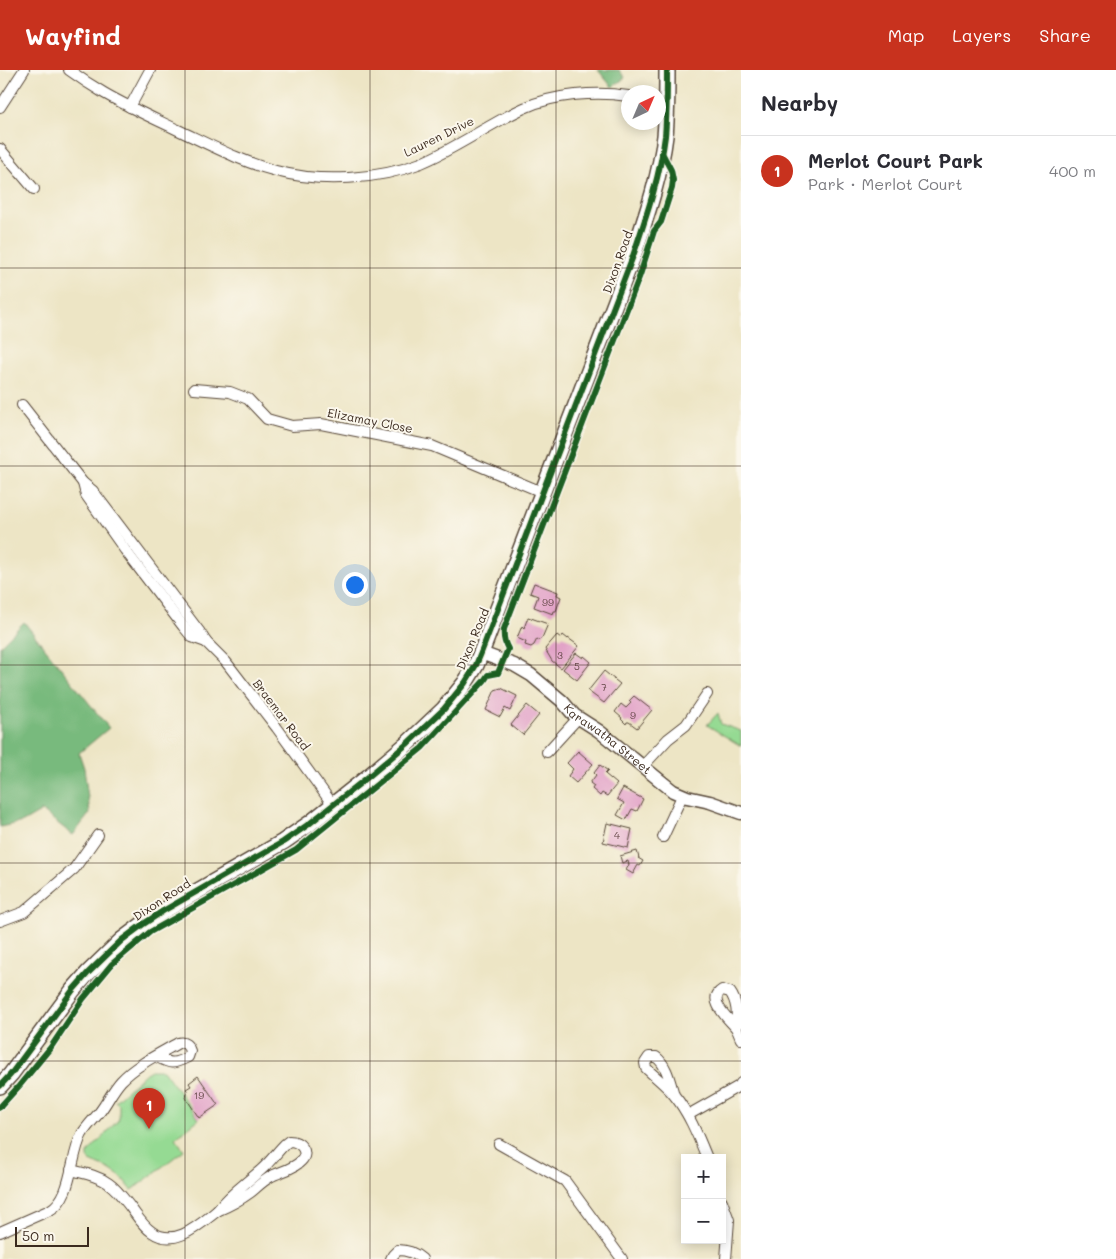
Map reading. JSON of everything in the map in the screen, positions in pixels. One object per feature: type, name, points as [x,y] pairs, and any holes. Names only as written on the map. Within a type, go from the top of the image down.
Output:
[{"type":"main road","name":"Dixon Road","points":[[665,85],[667,70]]},
{"type":"main road","name":"Dixon Road","points":[[0,1086],[73,990],[103,957],[122,940],[178,902],[283,842],[309,824],[407,744],[444,709],[466,684],[481,653],[633,256],[654,190],[665,130]]},
{"type":"street","points":[[0,107],[24,70]]},
{"type":"street","name":"Lauren Drive","points":[[69,70],[102,92],[130,107],[242,160],[277,171],[313,178],[387,173],[420,163],[526,107],[556,98],[593,93],[621,95]]},
{"type":"street","points":[[130,107],[150,70]]},
{"type":"street","points":[[0,149],[34,189]]},
{"type":"street","name":"Elizamay Close","points":[[194,390],[230,392],[248,399],[267,419],[292,426],[321,424],[432,446],[542,492]]},
{"type":"street","name":"Braemar Road","points":[[22,404],[84,483],[93,491],[206,642],[226,662],[277,728],[332,805]]},
{"type":"street","name":"Karawatha Street","points":[[481,653],[514,665],[531,675],[558,697],[578,718],[596,729],[666,786],[682,796],[710,802],[741,814]]},
{"type":"street","points":[[642,766],[668,739],[686,725],[707,694]]},
{"type":"street","points":[[547,752],[578,718]]},
{"type":"street","points":[[663,837],[682,796]]},
{"type":"street","points":[[0,920],[24,912],[74,869],[98,835]]},
{"type":"street","points":[[737,1029],[741,1039]]},
{"type":"street","points":[[0,1232],[56,1207],[62,1198],[78,1143],[87,1126],[99,1113],[112,1092],[124,1078],[156,1056]]},
{"type":"street","points":[[688,1116],[741,1083]]},
{"type":"street","points":[[674,1095],[698,1134],[706,1154]]},
{"type":"street","points":[[71,1170],[109,1183],[151,1232],[170,1237],[182,1235],[192,1230],[217,1211],[245,1196],[271,1176],[300,1163],[304,1158],[305,1152],[302,1146],[294,1141],[289,1141],[285,1144],[262,1169],[225,1200],[217,1211]]},
{"type":"street","points":[[498,1144],[565,1181],[622,1259]]},
{"type":"street","points":[[726,1212],[729,1220],[726,1259]]},
{"type":"street","points":[[391,1259],[398,1250],[405,1250],[422,1259]]},
{"type":"green space","points":[[598,70],[619,70],[625,78],[612,87]]},
{"type":"green space","points":[[24,622],[109,728],[79,753],[84,768],[90,813],[73,835],[42,811],[23,822],[0,827],[0,646]]},
{"type":"green space","points":[[718,713],[721,724],[741,731],[741,746],[707,725]]},
{"type":"green space","points":[[151,1070],[163,1070],[199,1119],[175,1138],[184,1150],[132,1190],[121,1177],[109,1169],[90,1161],[88,1153],[119,1119],[119,1104],[115,1101]]},
{"type":"building","points":[[534,583],[558,592],[557,595],[561,597],[553,614],[534,607],[538,596],[530,593]]},
{"type":"building","points":[[528,617],[548,624],[542,638],[537,639],[531,647],[525,645],[526,642],[517,638],[522,626],[524,628]]},
{"type":"building","points":[[557,635],[561,638],[563,635],[579,646],[561,668],[552,661],[545,649]]},
{"type":"building","points":[[576,653],[583,658],[584,656],[591,662],[577,680],[563,669]]},
{"type":"building","points":[[604,671],[620,684],[604,703],[588,691]]},
{"type":"building","points":[[501,688],[517,696],[510,711],[505,708],[500,717],[486,710],[495,690]]},
{"type":"building","points":[[634,696],[652,710],[637,728],[629,722],[626,724],[615,712],[621,704],[626,708]]},
{"type":"building","points":[[527,705],[539,715],[523,735],[511,725]]},
{"type":"building","points":[[578,751],[593,764],[576,783],[568,776],[573,769],[567,763]]},
{"type":"building","points":[[600,765],[608,771],[605,774],[617,784],[607,796],[602,793],[600,796],[592,789],[594,786],[590,783]]},
{"type":"building","points":[[623,788],[643,799],[637,811],[632,809],[626,820],[617,815],[624,803],[617,799]]},
{"type":"building","points":[[607,823],[632,829],[628,848],[603,842]]},
{"type":"building","points":[[637,851],[638,858],[643,861],[640,866],[638,865],[633,874],[626,870],[629,865],[628,861],[622,863],[620,856]]},
{"type":"building","points":[[198,1076],[218,1105],[199,1118],[186,1098],[189,1091],[186,1089],[191,1086],[189,1083]]},
{"type":"cycle path","points":[[0,1086],[73,990],[122,940],[163,911],[283,842],[309,824],[407,744],[444,709],[465,683],[481,653],[643,227],[663,151],[667,70]]},
{"type":"cycle path","points":[[0,1107],[51,1047],[83,999],[112,964],[150,932],[296,850],[422,748],[488,675],[498,673],[508,649],[504,639],[504,629],[640,275],[654,231],[661,222],[672,188],[671,170],[662,153]]},
{"type":"place","name":"Merlot Court Park","points":[[149,1129]]}]
